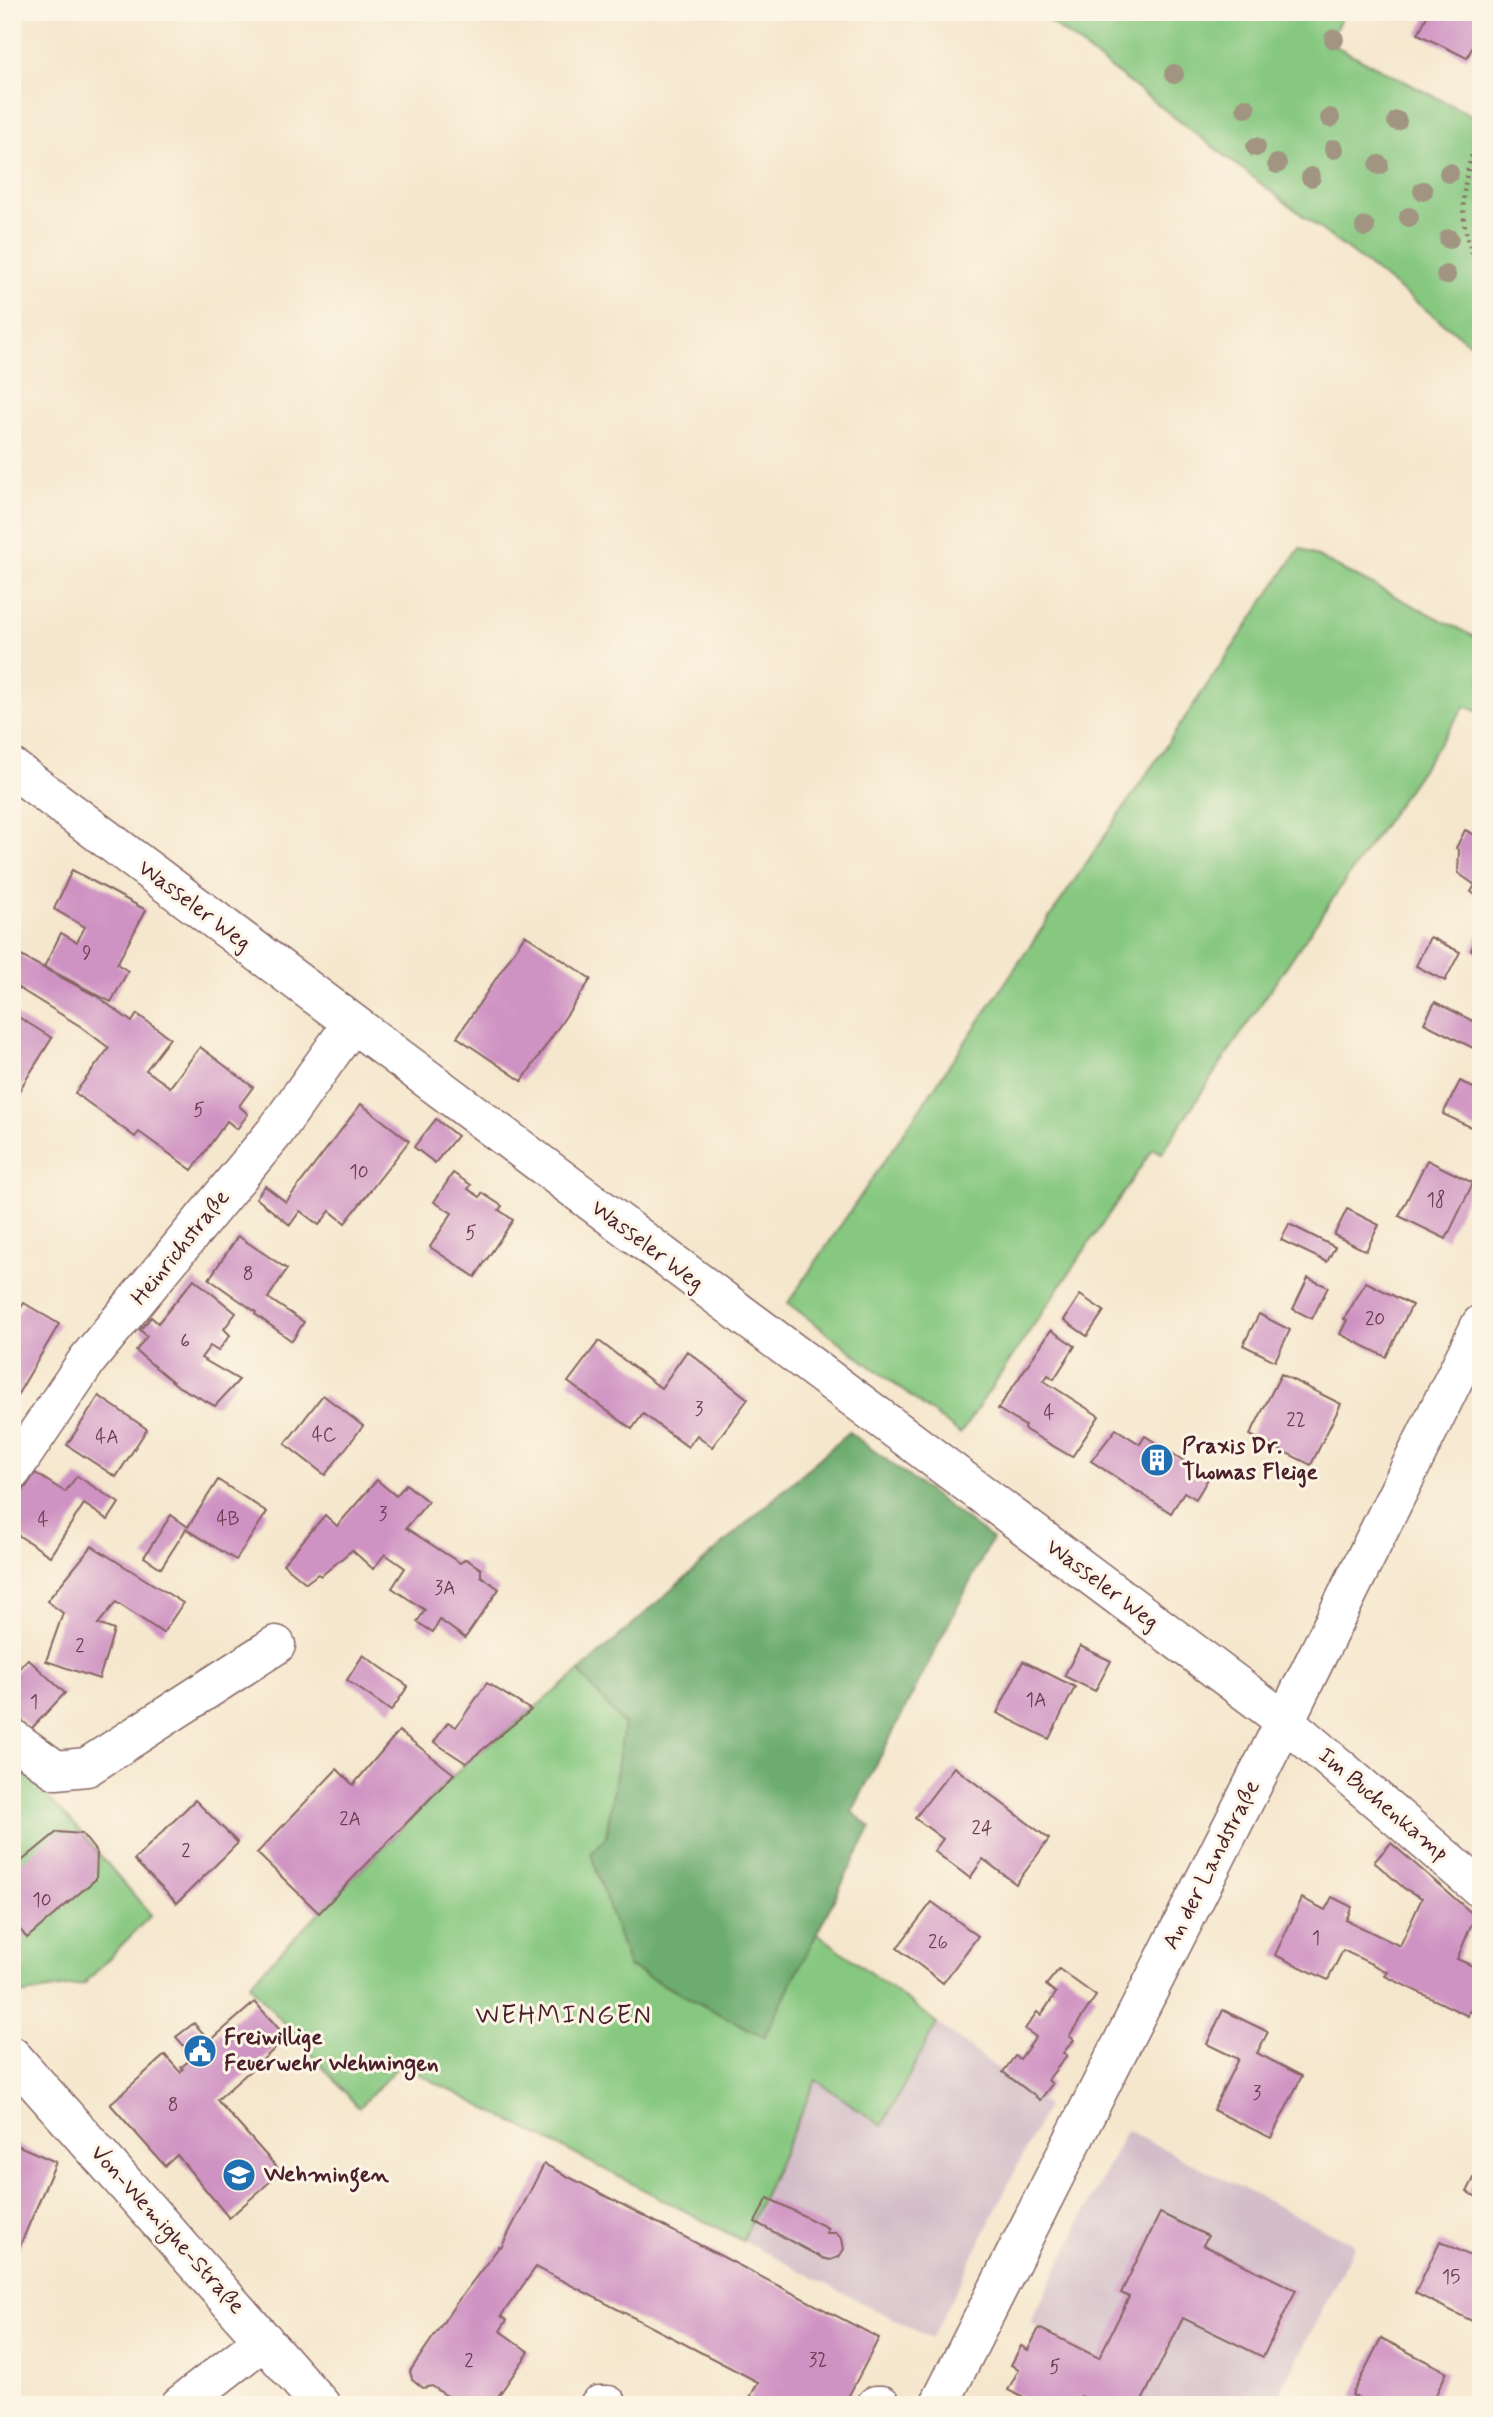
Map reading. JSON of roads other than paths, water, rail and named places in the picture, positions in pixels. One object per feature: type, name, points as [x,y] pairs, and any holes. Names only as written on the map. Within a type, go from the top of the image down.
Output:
[{"type":"street","name":"Wasseler Weg","points":[[12,768],[351,1025],[1284,1721]]},
{"type":"street","name":"Heinrichstraße","points":[[12,1471],[88,1359],[275,1132],[351,1025]]},
{"type":"street","name":"An der Landstraße","points":[[939,2405],[1481,1324]]},
{"type":"street","points":[[12,1738],[56,1770],[87,1767],[276,1645]]},
{"type":"street","name":"Im Buchenkamp","points":[[1284,1721],[1481,1889]]},
{"type":"street","name":"Von-Wemighe-Straße","points":[[12,2056],[321,2405]]},
{"type":"street","points":[[180,2405],[264,2340]]},
{"type":"street","points":[[599,2405],[608,2405]]},
{"type":"street","points":[[876,2405],[882,2405]]},
{"type":"place","name":"Praxis Dr. Thomas Fleige","points":[[1157,1460]]},
{"type":"place","name":"Freiwillige Feuerwehr Wehmingen","points":[[200,2051]]},
{"type":"place","name":"Wehmingen","points":[[239,2175]]},
{"type":"district","name":"WEHMINGEN","points":[[564,2016]]}]
